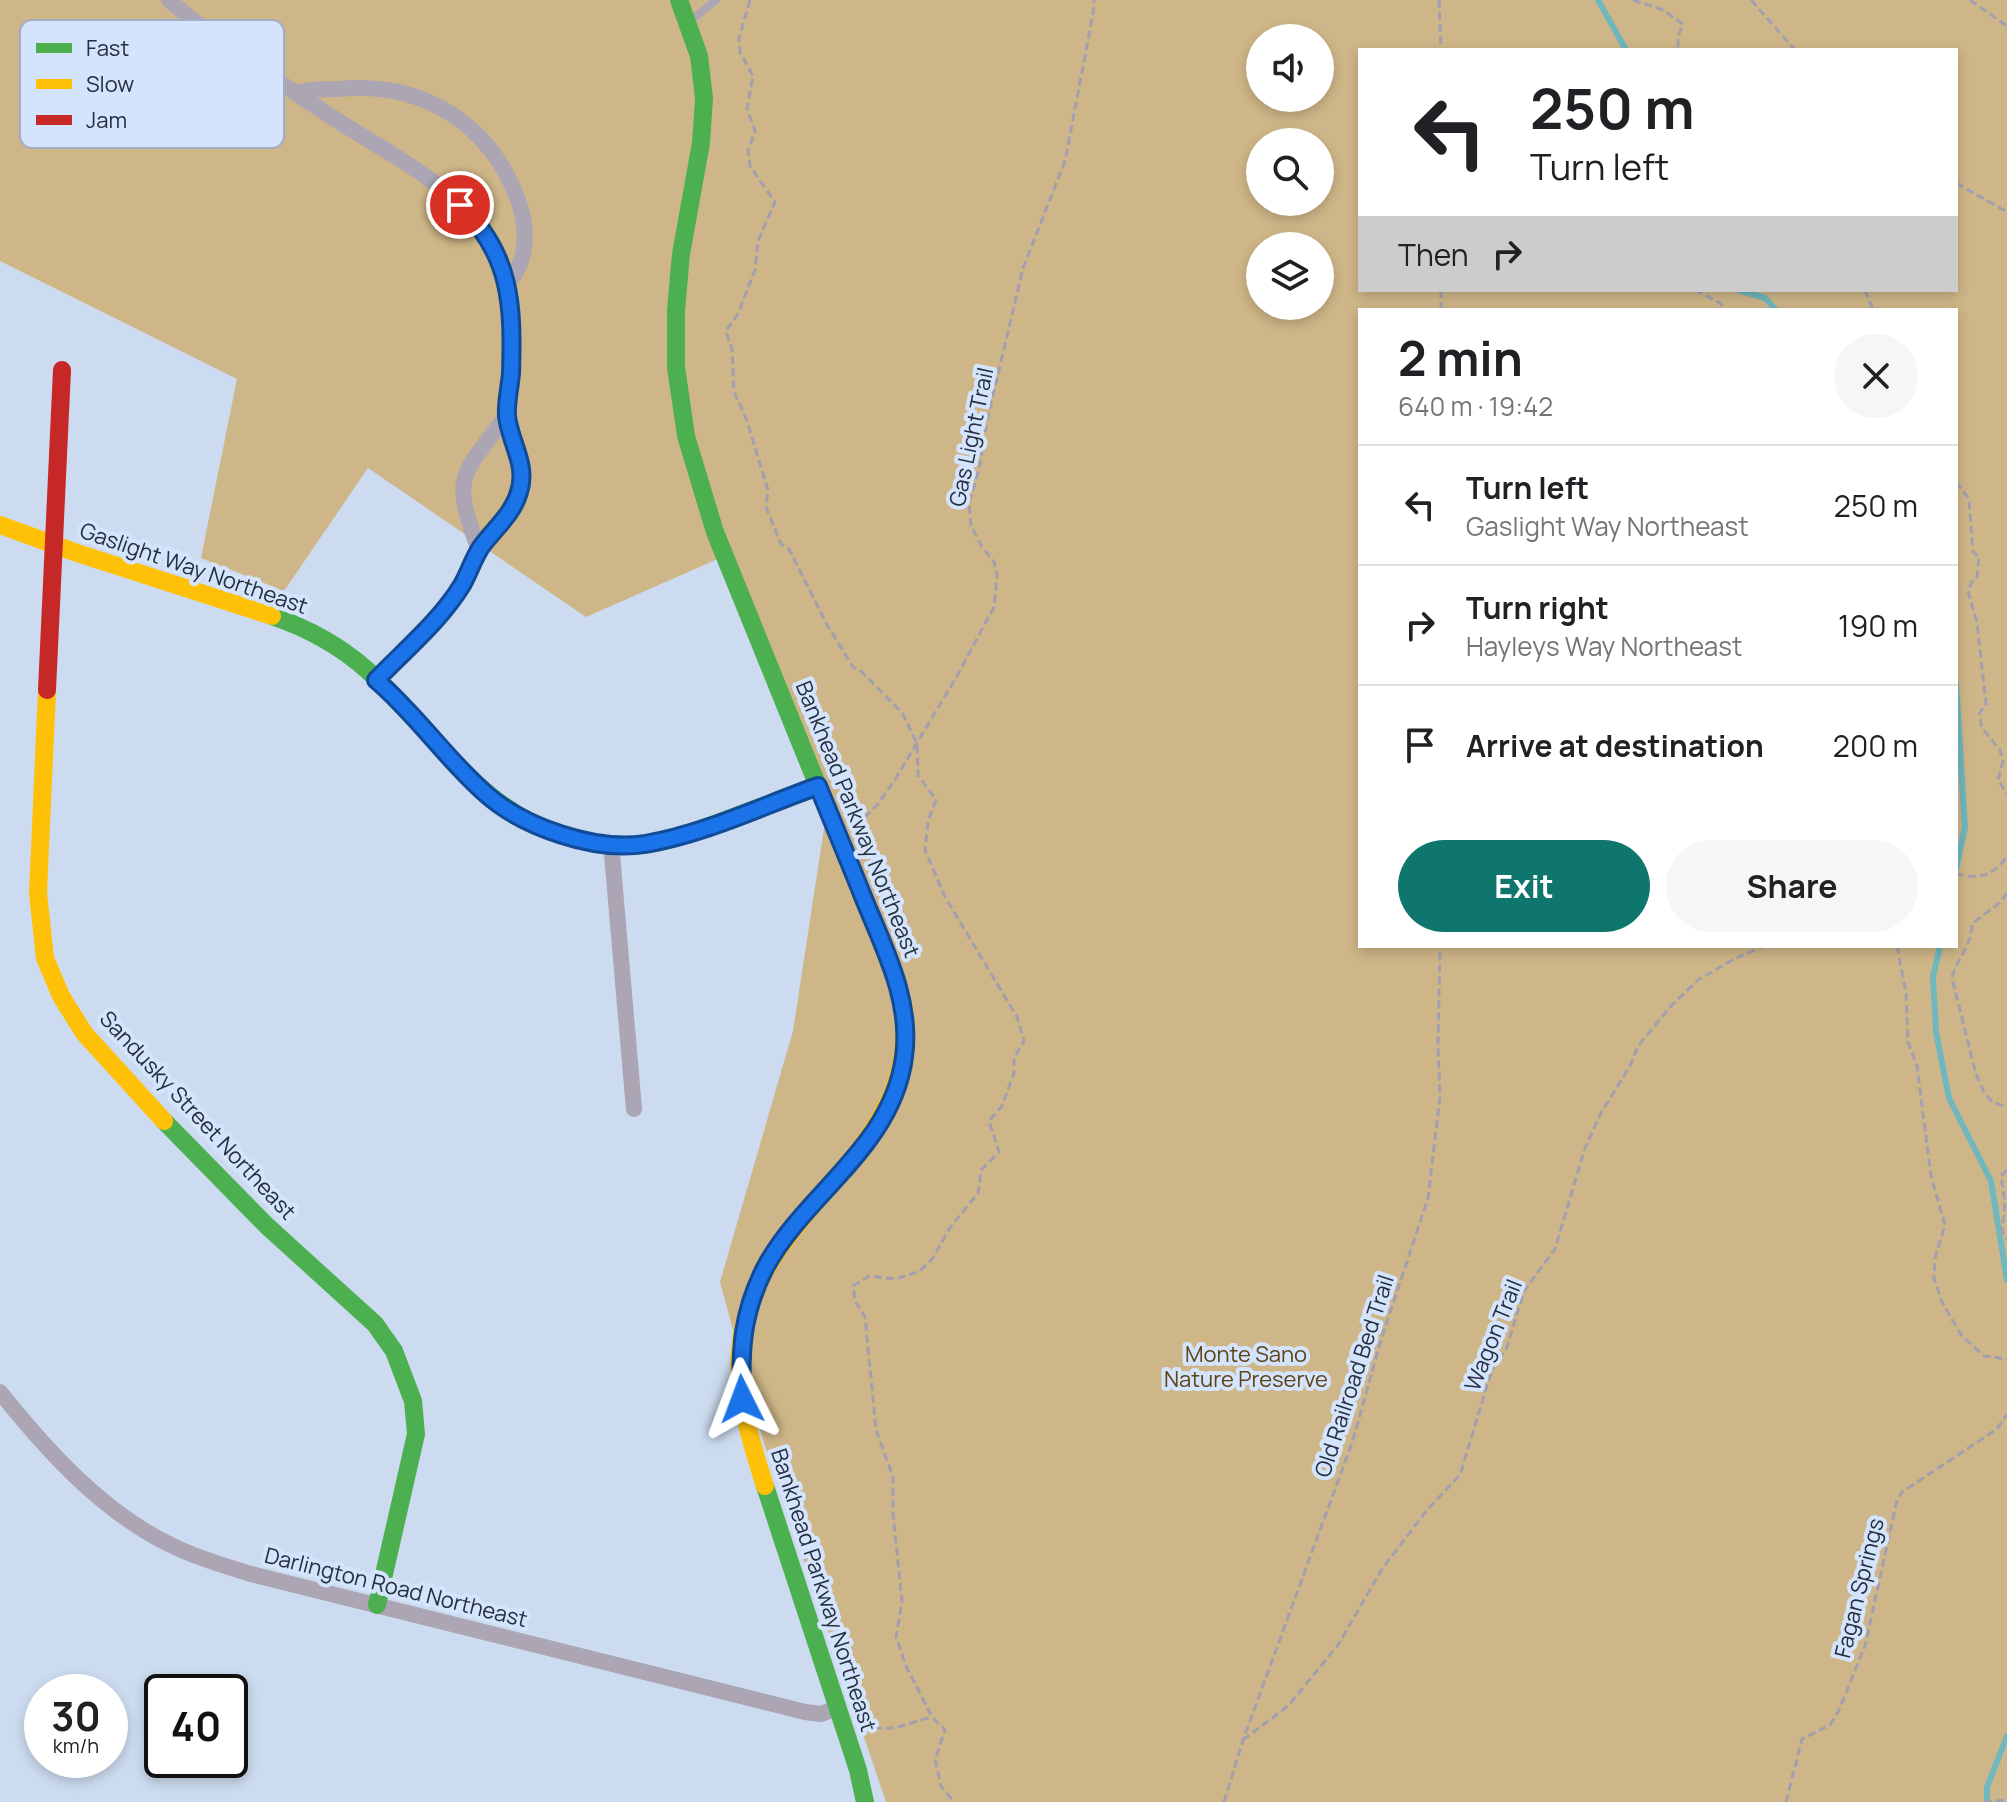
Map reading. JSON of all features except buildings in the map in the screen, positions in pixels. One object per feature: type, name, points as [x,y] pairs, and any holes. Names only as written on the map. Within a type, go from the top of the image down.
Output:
[{"type":"street","points":[[169,0],[193,20]]},
{"type":"street","name":"Bankhead Parkway Northeast","points":[[679,0],[689,22],[703,72],[701,145],[681,255],[676,312],[680,405],[694,470],[899,987],[904,1055],[897,1084],[869,1142],[797,1225],[766,1267],[744,1328],[740,1351],[742,1399],[754,1452],[858,1770],[865,1802]]},
{"type":"street","points":[[284,84],[441,187],[480,224],[497,253],[508,283],[511,338],[507,415],[523,469],[520,492],[510,513],[479,550],[462,585],[440,614],[376,680]]},
{"type":"street","points":[[297,93],[299,90],[365,86],[394,90],[422,98],[467,126],[506,171],[526,223],[519,263],[508,283]]},
{"type":"street","name":"Sandusky Street Northeast","points":[[62,370],[38,893],[45,958],[61,996],[84,1033],[130,1086],[267,1226],[375,1324],[394,1351],[413,1401],[416,1434],[377,1605]]},
{"type":"street","points":[[479,550],[468,521],[462,485],[470,462],[507,415]]},
{"type":"street","name":"Gaslight Way Northeast","points":[[0,525],[54,546],[297,625],[339,647],[376,680],[454,764],[511,814],[568,836],[642,845],[688,833],[818,786]]},
{"type":"street","points":[[611,843],[634,1109]]},
{"type":"street","name":"Darlington Road Northeast","points":[[0,1392],[37,1438],[100,1496],[140,1528],[208,1561],[805,1712],[839,1713]]},
{"type":"lane","points":[[689,22],[716,0]]},
{"type":"path","name":"Gas Light Trail","points":[[837,832],[866,816],[878,804],[929,726],[994,607],[997,575],[994,562],[971,526],[969,503],[980,466],[986,425],[1023,268],[1065,161],[1094,0]]},
{"type":"path","points":[[1439,0],[1441,48]]},
{"type":"path","points":[[1633,0],[1661,9],[1683,24],[1678,36],[1678,48]]},
{"type":"path","points":[[1751,0],[1793,48]]},
{"type":"path","points":[[1970,0],[2007,26]]},
{"type":"path","points":[[1958,184],[2007,212]]},
{"type":"path","points":[[1699,292],[1724,308]]},
{"type":"path","points":[[1958,486],[1964,497],[1969,499],[1973,552],[1979,557],[1977,577],[1968,591],[1977,623],[1986,704],[1979,714],[1982,728],[2000,750],[2003,761],[1998,780],[2007,794]]},
{"type":"path","points":[[1958,874],[1975,877],[1994,873],[2007,857]]},
{"type":"path","points":[[2007,893],[2002,902],[1983,913],[1972,925],[1971,940],[1952,978],[1980,1083],[1992,1102],[2007,1107]]},
{"type":"path","name":"Old Railroad Bed Trail","points":[[1224,1802],[1243,1740],[1353,1440],[1381,1340],[1428,1198],[1440,1097],[1440,948]]},
{"type":"path","name":"Wagon Trail","points":[[1243,1740],[1288,1706],[1338,1645],[1382,1569],[1427,1510],[1460,1475],[1489,1379],[1495,1363],[1506,1350],[1524,1291],[1555,1249],[1585,1148],[1638,1046],[1671,1006],[1698,980],[1760,948]]},
{"type":"path","points":[[1897,948],[1906,993],[1908,1042],[1917,1066],[1931,1176],[1945,1225],[1935,1258],[1934,1278],[1942,1302],[1961,1335],[1984,1356],[2007,1359]]},
{"type":"path","points":[[2007,1170],[2001,1176],[2005,1202],[2002,1232],[2007,1240]]},
{"type":"path","name":"Fagan Springs","points":[[1786,1802],[1802,1739],[1830,1725],[1865,1646],[1897,1500],[1902,1492],[1997,1429],[2007,1414]]},
{"type":"path","points":[[839,1713],[860,1719],[870,1727],[887,1729],[932,1717]]},
{"type":"path","points":[[1984,1802],[2006,1800]]},
{"type":"green space","name":"Monte Sano Nature Preserve","points":[[0,0],[2007,0],[2007,1802],[886,1802],[764,1443],[720,1282],[793,1031],[829,796],[729,554],[586,617],[368,468],[284,591],[201,558],[237,379],[0,261]]},
{"type":"waterway","points":[[1598,0],[1625,48]]},
{"type":"waterway","points":[[1745,292],[1765,298],[1774,308]]},
{"type":"waterway","points":[[1958,716],[1965,827],[1958,860]]},
{"type":"waterway","points":[[1940,948],[1933,977],[1936,1032],[1949,1098],[1991,1181],[2007,1280]]},
{"type":"waterway","points":[[1987,1802],[1987,1787],[2007,1736]]},
{"type":"traffic: fast","points":[[679,0],[699,56],[704,98],[701,143],[681,254],[676,310],[676,367],[686,436],[715,532],[898,984]]},
{"type":"traffic: fast","points":[[272,616],[322,638],[356,661],[392,693],[459,767],[509,809],[538,826],[572,838],[621,845],[659,842],[818,786]]},
{"type":"traffic: fast","points":[[164,1121],[267,1226],[375,1324],[394,1351],[413,1401],[416,1434],[377,1605]]},
{"type":"traffic: fast","points":[[765,1486],[858,1770],[865,1802]]},
{"type":"traffic: slow","points":[[0,525],[272,616]]},
{"type":"traffic: slow","points":[[47,690],[38,893],[45,958],[61,996],[84,1033],[164,1121]]},
{"type":"traffic: slow","points":[[765,1486],[750,1436],[740,1384],[740,1349],[753,1297],[777,1253],[871,1134],[893,1091],[904,1042],[898,984]]},
{"type":"traffic: jam","points":[[47,690],[62,370]]},
{"type":"route","points":[[460,205],[480,224],[497,253],[509,287],[511,376],[507,415],[523,469],[520,492],[510,513],[479,550],[462,585],[440,614],[376,680],[389,690],[454,764],[488,796],[511,814],[568,836],[589,841],[642,845],[688,833],[818,786],[899,987],[904,1055],[897,1084],[869,1142],[797,1225],[766,1267],[744,1328],[740,1351],[742,1399]]}]
